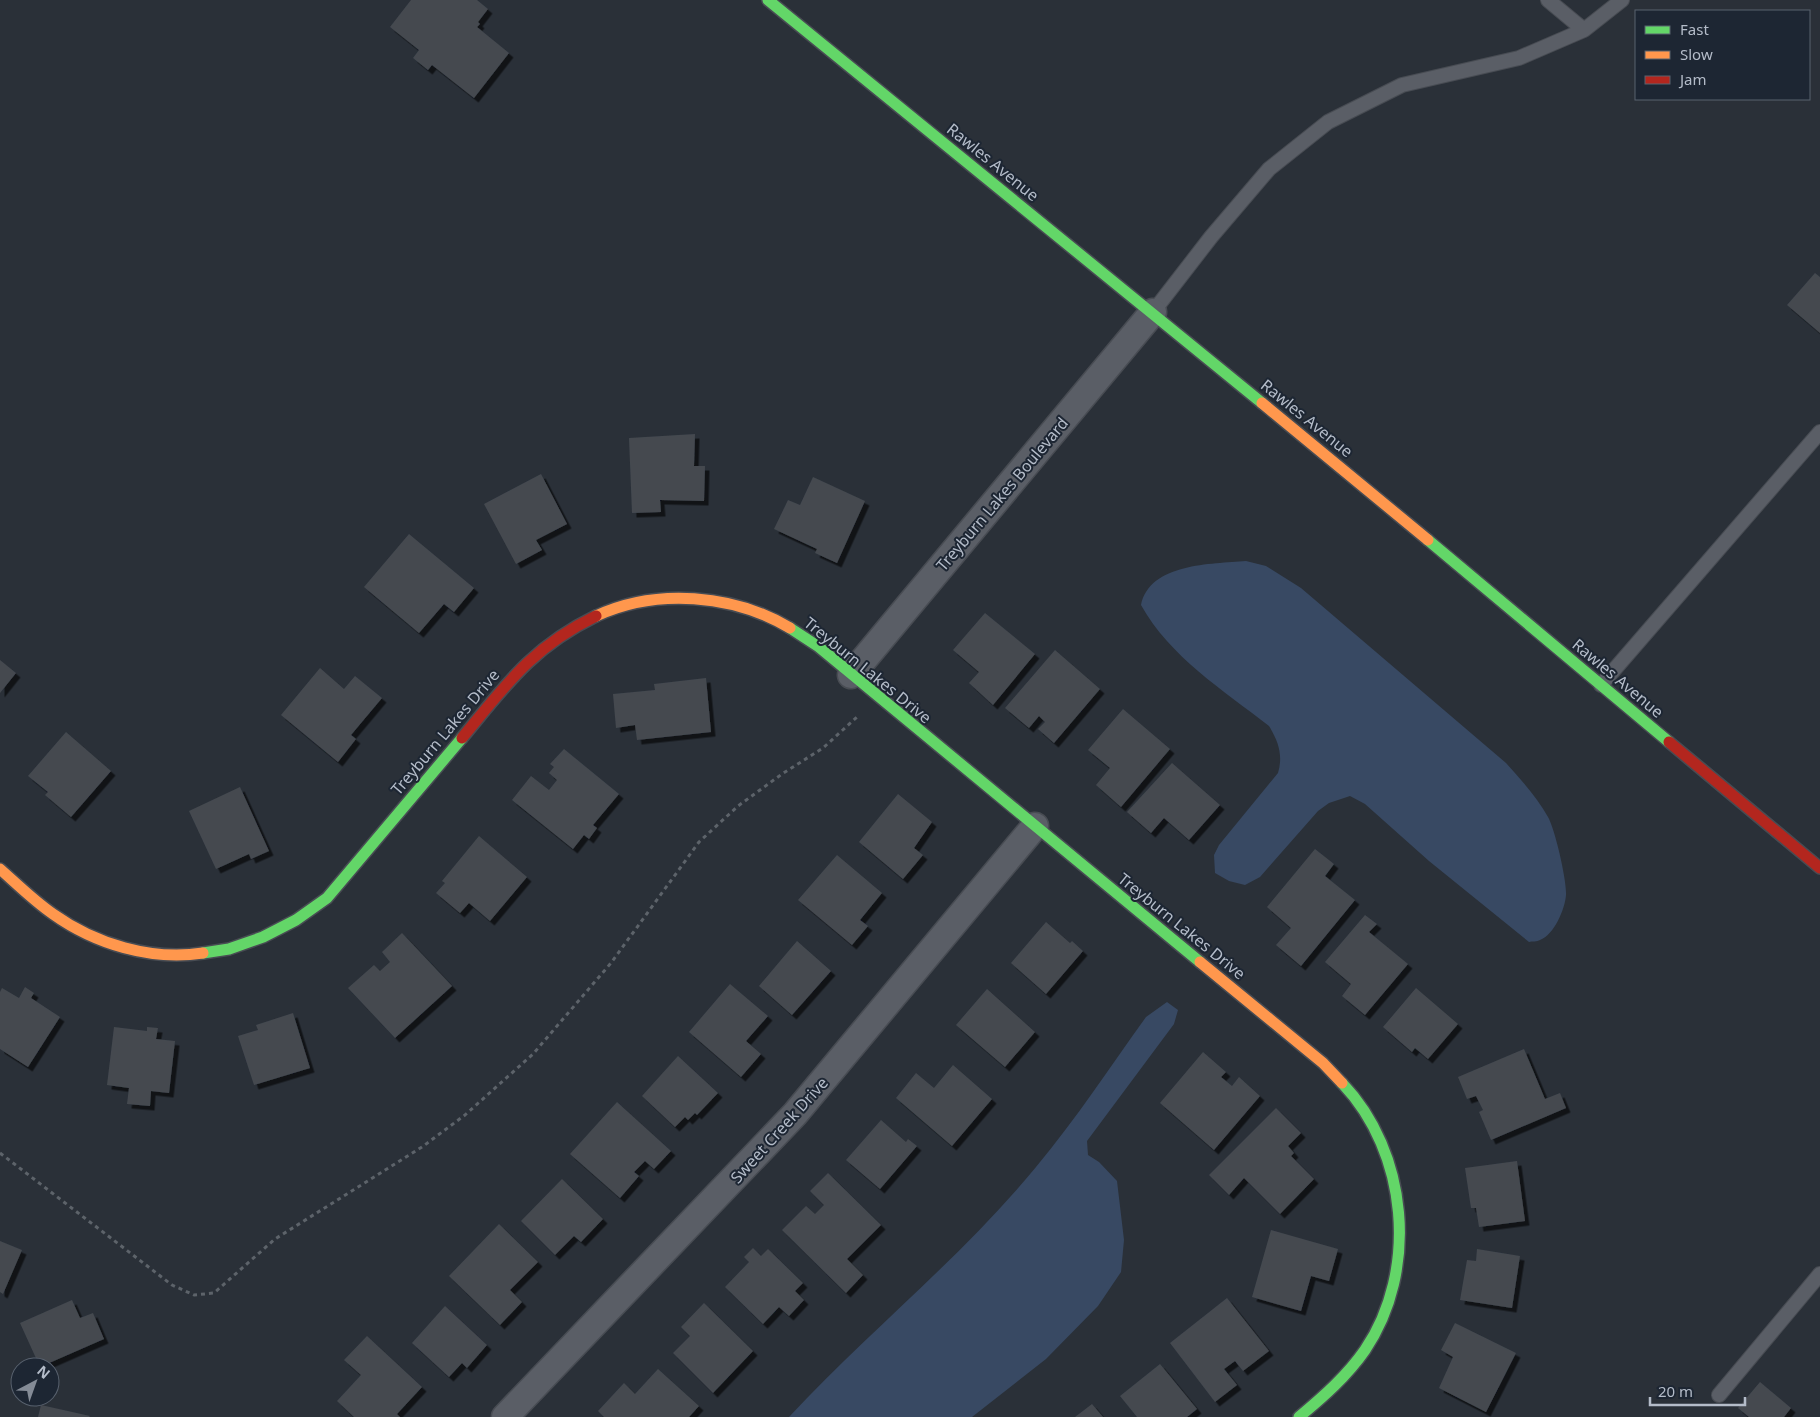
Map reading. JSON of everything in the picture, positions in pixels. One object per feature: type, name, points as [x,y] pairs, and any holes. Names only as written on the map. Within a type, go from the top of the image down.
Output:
[{"type":"street","name":"Rawles Avenue","points":[[768,0],[1153,312],[1820,868]]},
{"type":"street","name":"Treyburn Lakes Boulevard","points":[[851,676],[1153,312]]},
{"type":"street","name":"Treyburn Lakes Drive","points":[[0,869],[54,915],[106,943],[163,955],[222,951],[244,946],[276,932],[306,914],[327,898],[524,664],[555,637],[599,614],[636,602],[665,599],[693,598],[725,602],[781,622],[819,647],[851,676],[1331,1070],[1370,1117],[1394,1177],[1401,1218],[1399,1261],[1390,1300],[1377,1330],[1347,1373],[1299,1417]]},
{"type":"street","name":"Sweet Creek Drive","points":[[506,1417],[795,1114],[1035,826]]},
{"type":"lane","points":[[1548,0],[1584,30]]},
{"type":"lane","points":[[1153,312],[1211,237],[1269,169],[1328,122],[1402,85],[1519,58],[1584,30],[1622,0]]},
{"type":"lane","points":[[1601,685],[1820,432]]},
{"type":"lane","points":[[1719,1395],[1820,1274]]},
{"type":"path","points":[[0,1154],[172,1285],[194,1295],[214,1292],[275,1239],[422,1146],[458,1120],[533,1054],[611,963],[699,842],[738,806],[782,774],[823,748],[843,732],[877,696]]},
{"type":"water","points":[[1246,561],[1266,566],[1301,588],[1506,763],[1528,789],[1551,823],[1565,879],[1565,901],[1561,914],[1550,933],[1539,941],[1529,942],[1429,861],[1365,804],[1350,796],[1329,803],[1318,811],[1260,877],[1245,885],[1229,881],[1215,873],[1214,855],[1219,845],[1278,773],[1280,755],[1278,743],[1269,726],[1216,686],[1182,657],[1153,624],[1141,605],[1147,591],[1156,581],[1169,573],[1200,565]]},
{"type":"water","points":[[1167,1002],[1178,1010],[1174,1024],[1087,1141],[1088,1155],[1099,1162],[1117,1181],[1124,1240],[1121,1272],[1098,1306],[1046,1359],[972,1417],[789,1417],[851,1354],[946,1263],[1007,1200],[1065,1130],[1146,1017]]},
{"type":"building","points":[[411,0],[477,0],[488,9],[478,22],[480,24],[477,27],[509,53],[474,98],[432,65],[428,70],[413,58],[419,50],[390,27]]},
{"type":"building","points":[[1815,273],[1820,277],[1820,333],[1787,305]]},
{"type":"building","points":[[695,434],[694,466],[705,466],[704,501],[660,500],[661,512],[632,513],[629,438]]},
{"type":"building","points":[[541,474],[567,524],[536,540],[542,550],[516,564],[484,504]]},
{"type":"building","points":[[813,477],[865,501],[837,563],[815,553],[817,549],[774,529],[788,500],[800,505]]},
{"type":"building","points":[[409,534],[474,588],[454,612],[444,604],[419,633],[364,587]]},
{"type":"building","points":[[985,613],[1035,654],[993,705],[969,683],[979,672],[953,650]]},
{"type":"building","points":[[1055,650],[1100,689],[1054,743],[1038,729],[1045,722],[1039,716],[1029,728],[1005,708]]},
{"type":"building","points":[[0,660],[16,673],[0,693]]},
{"type":"building","points":[[320,668],[344,689],[355,676],[382,698],[351,735],[356,739],[338,762],[281,715]]},
{"type":"building","points":[[706,678],[711,732],[637,740],[635,725],[616,728],[613,694],[655,690],[654,684]]},
{"type":"building","points":[[1123,709],[1170,749],[1121,807],[1096,785],[1110,768],[1088,750]]},
{"type":"building","points":[[66,732],[111,771],[71,817],[45,795],[48,792],[28,776]]},
{"type":"building","points":[[564,749],[619,794],[593,825],[597,828],[589,839],[584,835],[573,849],[512,800],[531,776],[549,790],[557,780],[549,773],[554,767],[550,764]]},
{"type":"building","points":[[1172,763],[1220,805],[1189,840],[1164,818],[1151,833],[1127,812]]},
{"type":"building","points":[[240,787],[269,851],[251,859],[249,854],[216,869],[189,811]]},
{"type":"building","points":[[898,794],[932,822],[914,848],[923,855],[903,879],[859,842]]},
{"type":"building","points":[[479,836],[527,877],[490,921],[469,903],[460,913],[436,893],[445,883],[442,881]]},
{"type":"building","points":[[1315,849],[1334,864],[1325,876],[1355,900],[1301,966],[1276,945],[1291,928],[1267,907]]},
{"type":"building","points":[[837,855],[882,893],[860,920],[868,926],[852,945],[798,900]]},
{"type":"building","points":[[1365,915],[1377,924],[1369,932],[1408,964],[1365,1015],[1342,996],[1351,984],[1325,962]]},
{"type":"building","points":[[1046,922],[1070,943],[1072,941],[1083,951],[1046,994],[1011,963]]},
{"type":"building","points":[[402,933],[452,986],[395,1038],[348,988],[374,965],[380,971],[390,962],[382,952]]},
{"type":"building","points":[[797,941],[831,971],[792,1015],[759,986]]},
{"type":"building","points":[[730,984],[768,1016],[746,1041],[761,1054],[741,1077],[689,1032]]},
{"type":"building","points":[[25,987],[34,993],[31,998],[60,1017],[28,1067],[0,1049],[0,992],[2,988],[19,998]]},
{"type":"building","points":[[1416,988],[1458,1024],[1428,1059],[1415,1048],[1412,1052],[1383,1027]]},
{"type":"building","points":[[987,989],[1035,1032],[1005,1067],[956,1025]]},
{"type":"building","points":[[293,1013],[310,1068],[254,1085],[238,1036],[258,1030],[256,1025]]},
{"type":"building","points":[[114,1027],[147,1031],[147,1027],[158,1028],[156,1039],[175,1041],[169,1093],[151,1091],[150,1106],[127,1104],[129,1088],[107,1085]]},
{"type":"building","points":[[1524,1049],[1545,1099],[1560,1093],[1566,1108],[1491,1140],[1479,1112],[1483,1110],[1476,1096],[1467,1099],[1458,1077]]},
{"type":"building","points":[[1203,1052],[1226,1072],[1221,1077],[1232,1086],[1239,1077],[1260,1096],[1214,1150],[1160,1103]]},
{"type":"building","points":[[678,1056],[718,1093],[697,1115],[695,1113],[688,1120],[685,1117],[675,1127],[642,1096]]},
{"type":"building","points":[[953,1065],[992,1099],[952,1146],[896,1098],[916,1073],[934,1088]]},
{"type":"building","points":[[617,1102],[671,1151],[654,1169],[645,1161],[634,1172],[639,1176],[620,1198],[570,1154]]},
{"type":"building","points":[[1276,1108],[1301,1133],[1288,1146],[1294,1153],[1291,1156],[1314,1179],[1280,1214],[1244,1178],[1229,1195],[1209,1175]]},
{"type":"building","points":[[881,1120],[906,1142],[908,1139],[917,1146],[880,1189],[846,1160]]},
{"type":"building","points":[[1517,1161],[1525,1221],[1479,1227],[1476,1208],[1471,1208],[1465,1168]]},
{"type":"building","points":[[828,1173],[881,1225],[847,1259],[863,1275],[846,1293],[782,1230],[806,1206],[815,1214],[824,1205],[810,1191]]},
{"type":"building","points":[[562,1179],[603,1219],[581,1242],[574,1236],[555,1255],[521,1221]]},
{"type":"building","points":[[499,1224],[538,1262],[510,1290],[522,1302],[500,1325],[449,1276]]},
{"type":"building","points":[[1271,1230],[1338,1249],[1329,1281],[1311,1276],[1301,1311],[1252,1297]]},
{"type":"building","points":[[0,1241],[22,1250],[3,1294],[0,1292]]},
{"type":"building","points":[[753,1248],[761,1256],[768,1249],[803,1283],[795,1291],[804,1300],[789,1316],[779,1307],[763,1324],[725,1287],[749,1262],[744,1257]]},
{"type":"building","points":[[1477,1249],[1520,1256],[1512,1308],[1460,1300],[1467,1260],[1476,1261]]},
{"type":"building","points":[[1227,1298],[1269,1351],[1243,1371],[1235,1361],[1224,1369],[1237,1385],[1215,1402],[1170,1343]]},
{"type":"building","points":[[72,1300],[80,1318],[93,1313],[104,1339],[60,1358],[35,1357],[20,1323]]},
{"type":"building","points":[[704,1303],[753,1351],[713,1393],[673,1353],[690,1336],[681,1327]]},
{"type":"building","points":[[445,1306],[487,1345],[467,1368],[462,1363],[449,1377],[412,1343]]},
{"type":"building","points":[[1455,1323],[1516,1353],[1486,1412],[1439,1388],[1453,1357],[1441,1350]]},
{"type":"building","points":[[367,1336],[422,1387],[397,1414],[400,1417],[354,1417],[337,1401],[361,1375],[344,1360]]},
{"type":"building","points":[[1160,1364],[1197,1409],[1187,1417],[1137,1417],[1120,1396]]},
{"type":"building","points":[[658,1369],[699,1406],[689,1417],[604,1417],[598,1411],[624,1383],[635,1394]]},
{"type":"building","points":[[1760,1382],[1791,1408],[1784,1417],[1749,1417],[1738,1408]]},
{"type":"building","points":[[1092,1404],[1103,1417],[1075,1417]]},
{"type":"building","points":[[40,1407],[50,1407],[90,1416],[89,1417],[38,1417]]},
{"type":"traffic: fast","points":[[768,0],[1262,403]]},
{"type":"traffic: fast","points":[[1428,540],[1669,742]]},
{"type":"traffic: fast","points":[[790,628],[819,647],[1200,962]]},
{"type":"traffic: fast","points":[[203,953],[229,949],[263,937],[296,920],[327,898],[462,738]]},
{"type":"traffic: fast","points":[[1299,1417],[1343,1377],[1365,1350],[1382,1318],[1393,1284],[1399,1249],[1399,1212],[1393,1177],[1381,1143],[1364,1111],[1342,1083]]},
{"type":"traffic: slow","points":[[1262,403],[1428,540]]},
{"type":"traffic: slow","points":[[596,616],[619,607],[644,601],[694,599],[744,608],[790,628]]},
{"type":"traffic: slow","points":[[0,869],[53,914],[69,925],[105,942],[144,952],[183,955],[203,953]]},
{"type":"traffic: slow","points":[[1200,962],[1323,1063],[1342,1083]]},
{"type":"traffic: jam","points":[[462,738],[521,669],[554,641],[596,616]]},
{"type":"traffic: jam","points":[[1669,742],[1820,868]]}]
